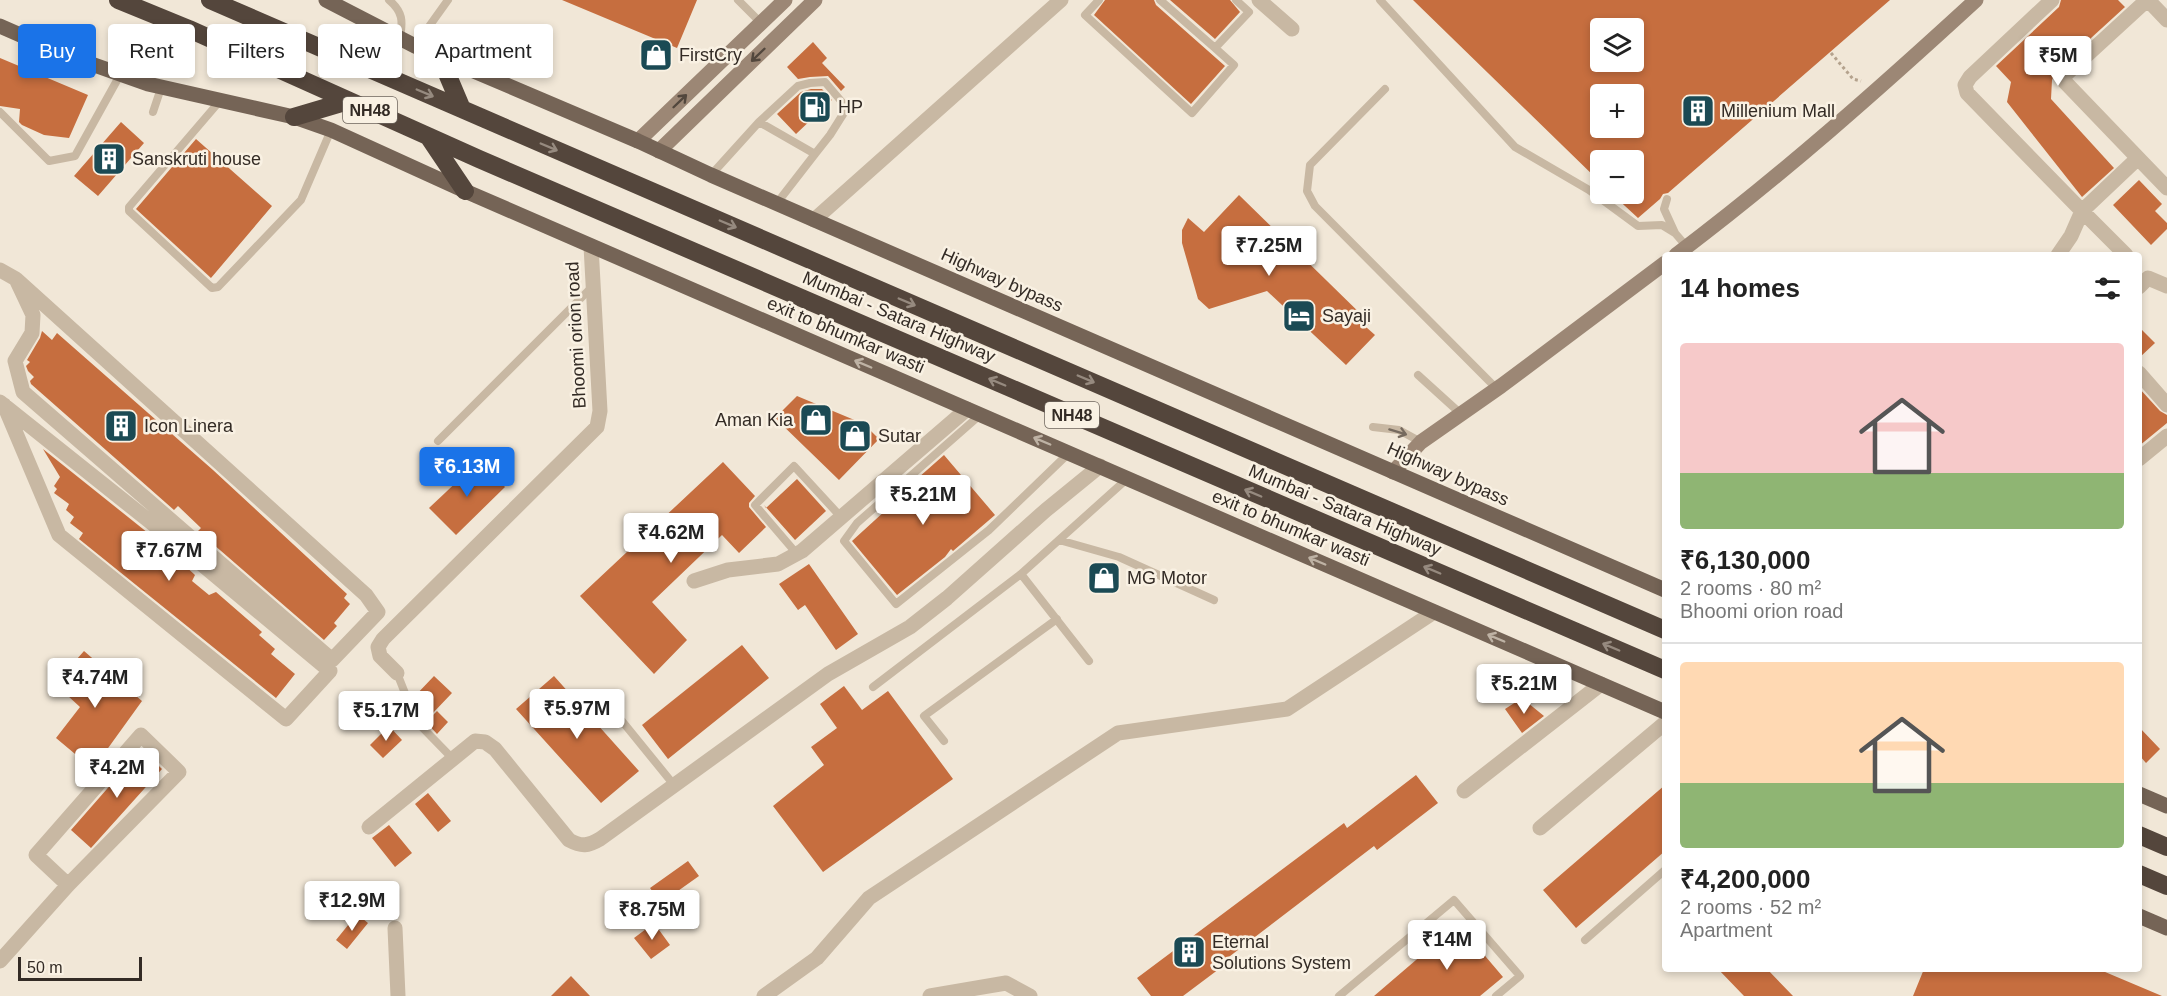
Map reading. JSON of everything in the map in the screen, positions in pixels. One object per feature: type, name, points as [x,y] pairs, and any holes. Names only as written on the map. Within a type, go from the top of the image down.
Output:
[{"type":"highway","name":"Mumbai - Satara Highway","points":[[118,0],[1662,669]]},
{"type":"highway","name":"Mumbai - Satara Highway","points":[[210,0],[318,47]]},
{"type":"highway","name":"Mumbai - Satara Highway","points":[[390,78],[1662,629]]},
{"type":"highway","points":[[449,78],[462,109]]},
{"type":"highway","points":[[294,117],[348,101]]},
{"type":"highway","points":[[428,136],[465,191]]},
{"type":"highway","points":[[2142,836],[2167,847]]},
{"type":"highway","points":[[2142,875],[2167,886]]},
{"type":"main road","name":"Highway bypass","points":[[327,0],[372,24]]},
{"type":"main road","name":"exit to bhumkar wasti","points":[[0,26],[108,71]]},
{"type":"main road","name":"exit to bhumkar wasti","points":[[129,78],[219,102],[294,117],[331,130],[591,246],[1662,711]]},
{"type":"main road","name":"Highway bypass","points":[[490,78],[1662,589]]},
{"type":"main road","points":[[2142,795],[2167,806]]},
{"type":"main road","points":[[2142,917],[2167,928]]},
{"type":"street","points":[[638,141],[785,0]]},
{"type":"street","points":[[659,151],[815,0]]},
{"type":"street","points":[[814,220],[1061,0]]},
{"type":"street","points":[[1259,0],[1292,29]]},
{"type":"street","points":[[1681,251],[1728,216],[1872,95],[1976,0]]},
{"type":"street","points":[[2052,0],[1970,77],[1965,88],[1967,93],[2123,252]]},
{"type":"street","points":[[2167,20],[2147,0],[2064,75],[2063,79],[2167,188]]},
{"type":"street","points":[[761,23],[776,38]]},
{"type":"street","points":[[2060,252],[2071,236],[2082,211],[2138,158]]},
{"type":"street","name":"Bhoomi orion road","points":[[397,673],[380,656],[378,647],[383,639],[597,427],[600,411],[591,246]]},
{"type":"street","points":[[1393,472],[1421,442],[1497,389],[1662,265]]},
{"type":"street","points":[[0,270],[16,279],[366,595],[378,612],[332,660],[22,392],[15,361],[32,333],[33,315],[16,279]]},
{"type":"street","points":[[2142,278],[2167,286]]},
{"type":"street","points":[[2142,376],[2167,405]]},
{"type":"street","points":[[2,403],[163,532],[330,671],[286,719],[58,535],[2,403]]},
{"type":"street","points":[[693,581],[728,570],[778,564],[796,554],[974,412]]},
{"type":"street","points":[[2142,457],[2167,436]]},
{"type":"street","points":[[369,827],[475,741],[485,742],[495,749],[569,840],[580,846],[589,845],[828,674],[909,627],[947,598],[1046,510],[1100,466]]},
{"type":"street","points":[[764,996],[817,958],[869,898],[1118,733],[1287,709],[1434,612]]},
{"type":"street","points":[[1464,791],[1601,684]]},
{"type":"street","points":[[1540,828],[1662,726]]},
{"type":"street","points":[[0,961],[68,885],[179,772],[141,735],[36,855],[68,885]]},
{"type":"street","points":[[395,928],[398,996]]},
{"type":"street","points":[[930,996],[1006,983],[1030,996]]},
{"type":"lane","points":[[431,24],[448,0]]},
{"type":"lane","points":[[738,0],[761,23]]},
{"type":"lane","points":[[1099,0],[1085,15],[1192,113],[1234,66],[1160,0]]},
{"type":"lane","points":[[1215,48],[1249,12],[1236,0]]},
{"type":"lane","points":[[1380,0],[1515,147],[1589,190],[1638,226],[1662,225],[1675,233]]},
{"type":"lane","points":[[393,2],[404,21],[402,24]]},
{"type":"lane","points":[[0,112],[49,161],[75,156],[118,78]]},
{"type":"lane","points":[[711,175],[759,122],[798,86],[825,82],[847,108],[830,135],[777,203]]},
{"type":"lane","points":[[153,112],[161,88]]},
{"type":"lane","points":[[1385,89],[1310,165],[1307,190],[1315,207],[1497,389]]},
{"type":"lane","points":[[219,102],[129,207],[129,211],[212,288],[218,287],[301,200],[331,130]]},
{"type":"lane","points":[[759,122],[814,154]]},
{"type":"lane","points":[[1667,199],[1664,208],[1681,251]]},
{"type":"lane","points":[[438,441],[593,286]]},
{"type":"lane","points":[[1418,375],[1461,414]]},
{"type":"lane","points":[[974,412],[857,523],[844,541],[896,604],[988,530],[1069,453]]},
{"type":"lane","points":[[1373,427],[1399,430],[1421,442]]},
{"type":"lane","points":[[796,554],[755,505],[794,466],[841,517]]},
{"type":"lane","points":[[873,687],[1021,574],[1128,478]]},
{"type":"lane","points":[[1059,540],[1119,557],[1214,600]]},
{"type":"lane","points":[[1021,574],[1089,662]]},
{"type":"lane","points":[[944,741],[924,716],[1057,619]]},
{"type":"lane","points":[[397,673],[416,721],[453,759]]},
{"type":"lane","points":[[622,721],[674,785]]},
{"type":"lane","points":[[1585,940],[1662,873]]},
{"type":"lane","points":[[1339,996],[1455,900],[1520,976],[1496,996]]},
{"type":"path","points":[[1831,53],[1853,79],[1861,81]]},
{"type":"building","points":[[562,0],[697,0],[677,48]]},
{"type":"building","points":[[1105,0],[1154,0],[1156,5],[1225,66],[1191,104],[1094,15]]},
{"type":"building","points":[[1170,0],[1230,0],[1240,12],[1215,39]]},
{"type":"building","name":"Millenium Mall","points":[[1413,0],[1890,0],[1668,193],[1663,194],[1638,218],[1623,204],[1644,204],[1644,150],[1590,150],[1590,172]]},
{"type":"building","points":[[2061,0],[2118,0],[2125,7],[2056,70],[2052,80],[2051,99],[2114,168],[2082,197],[2007,102],[2011,82],[1996,66],[2059,7]]},
{"type":"building","points":[[813,42],[827,58],[822,63],[845,87],[841,91],[828,76],[798,79],[787,67]]},
{"type":"building","points":[[0,58],[18,66],[18,78],[48,78],[88,95],[69,138],[44,135],[22,125],[19,122],[20,109],[0,106]]},
{"type":"building","points":[[822,89],[832,100],[796,134],[777,114],[801,92]]},
{"type":"building","name":"Sanskruti house","points":[[121,122],[144,143],[98,196],[74,176]]},
{"type":"building","points":[[196,139],[272,206],[211,278],[136,209]]},
{"type":"building","points":[[2139,180],[2162,204],[2155,211],[2167,223],[2167,229],[2151,245],[2113,205]]},
{"type":"building","points":[[1239,195],[1370,323],[1366,327],[1375,335],[1346,365],[1267,291],[1209,309],[1198,299],[1182,243],[1182,230],[1188,218],[1204,232]]},
{"type":"building","points":[[2142,330],[2155,343],[2142,355]]},
{"type":"building","points":[[42,331],[52,340],[57,333],[213,470],[347,594],[344,598],[350,604],[334,623],[337,626],[324,640],[198,531],[201,528],[178,506],[174,510],[31,384],[30,381],[34,377],[28,371],[26,366],[30,362],[27,360]]},
{"type":"building","points":[[2142,391],[2160,411],[2167,415],[2167,423],[2142,444]]},
{"type":"building","points":[[797,396],[864,424],[879,439],[839,480],[775,418]]},
{"type":"building","points":[[43,449],[158,541],[195,575],[192,581],[209,595],[216,592],[262,632],[259,635],[275,649],[271,654],[295,674],[276,698],[79,539],[83,533],[70,523],[74,517],[66,510],[69,504],[54,493],[57,489],[54,486],[60,477]]},
{"type":"building","points":[[944,455],[995,515],[897,595],[852,541],[886,510],[884,508]]},
{"type":"building","points":[[480,460],[505,487],[456,535],[429,508]]},
{"type":"building","points":[[723,462],[755,496],[749,503],[749,507],[766,527],[739,553],[722,535],[652,602],[687,640],[654,674],[580,596]]},
{"type":"building","points":[[797,479],[826,511],[795,540],[766,508]]},
{"type":"building","points":[[809,564],[858,634],[836,650],[805,605],[798,610],[779,584]]},
{"type":"building","points":[[742,645],[769,678],[668,759],[642,725]]},
{"type":"building","points":[[84,651],[142,701],[93,769],[56,738],[80,707],[55,684]]},
{"type":"building","points":[[434,676],[452,693],[432,714],[414,697]]},
{"type":"building","points":[[554,676],[639,771],[601,803],[516,709]]},
{"type":"building","points":[[844,686],[862,710],[888,691],[953,779],[823,872],[773,806],[824,765],[811,747],[837,728],[820,704]]},
{"type":"building","points":[[1522,698],[1544,716],[1522,733],[1505,709]]},
{"type":"building","points":[[437,711],[448,722],[437,734],[426,722]]},
{"type":"building","points":[[389,726],[402,740],[383,758],[370,745]]},
{"type":"building","points":[[2142,730],[2160,749],[2146,763],[2142,758]]},
{"type":"building","points":[[142,749],[162,769],[91,848],[71,830]]},
{"type":"building","points":[[1416,775],[1438,803],[1377,850],[1374,846],[1217,966],[1219,969],[1183,996],[1151,996],[1137,978],[1344,823],[1347,828]]},
{"type":"building","points":[[1662,788],[1662,854],[1576,928],[1543,890]]},
{"type":"building","points":[[428,793],[451,821],[438,832],[415,804]]},
{"type":"building","points":[[389,825],[412,853],[395,867],[372,838]]},
{"type":"building","points":[[688,861],[699,876],[661,903],[650,888]]},
{"type":"building","points":[[357,914],[368,923],[347,949],[336,940]]},
{"type":"building","points":[[654,923],[670,945],[651,959],[634,938]]},
{"type":"building","points":[[1458,924],[1503,977],[1480,996],[1374,996]]},
{"type":"building","points":[[1721,972],[1770,972],[1793,996],[1744,996]]},
{"type":"building","points":[[1923,972],[2105,972],[2162,996],[1913,996]]},
{"type":"building","points":[[571,976],[590,996],[551,996]]},
{"type":"place","name":"FirstCry","points":[[656,55]]},
{"type":"place","name":"HP","points":[[815,107]]},
{"type":"place","name":"Millenium Mall","points":[[1698,111]]},
{"type":"place","name":"Sanskruti house","points":[[109,159]]},
{"type":"place","name":"Sayaji","points":[[1299,316]]},
{"type":"place","name":"Aman Kia","points":[[816,420]]},
{"type":"place","name":"Icon Linera","points":[[121,426]]},
{"type":"place","name":"Sutar","points":[[855,436]]},
{"type":"place","name":"MG Motor","points":[[1104,578]]},
{"type":"place","name":"Eternal Solutions System","points":[[1189,952]]}]
